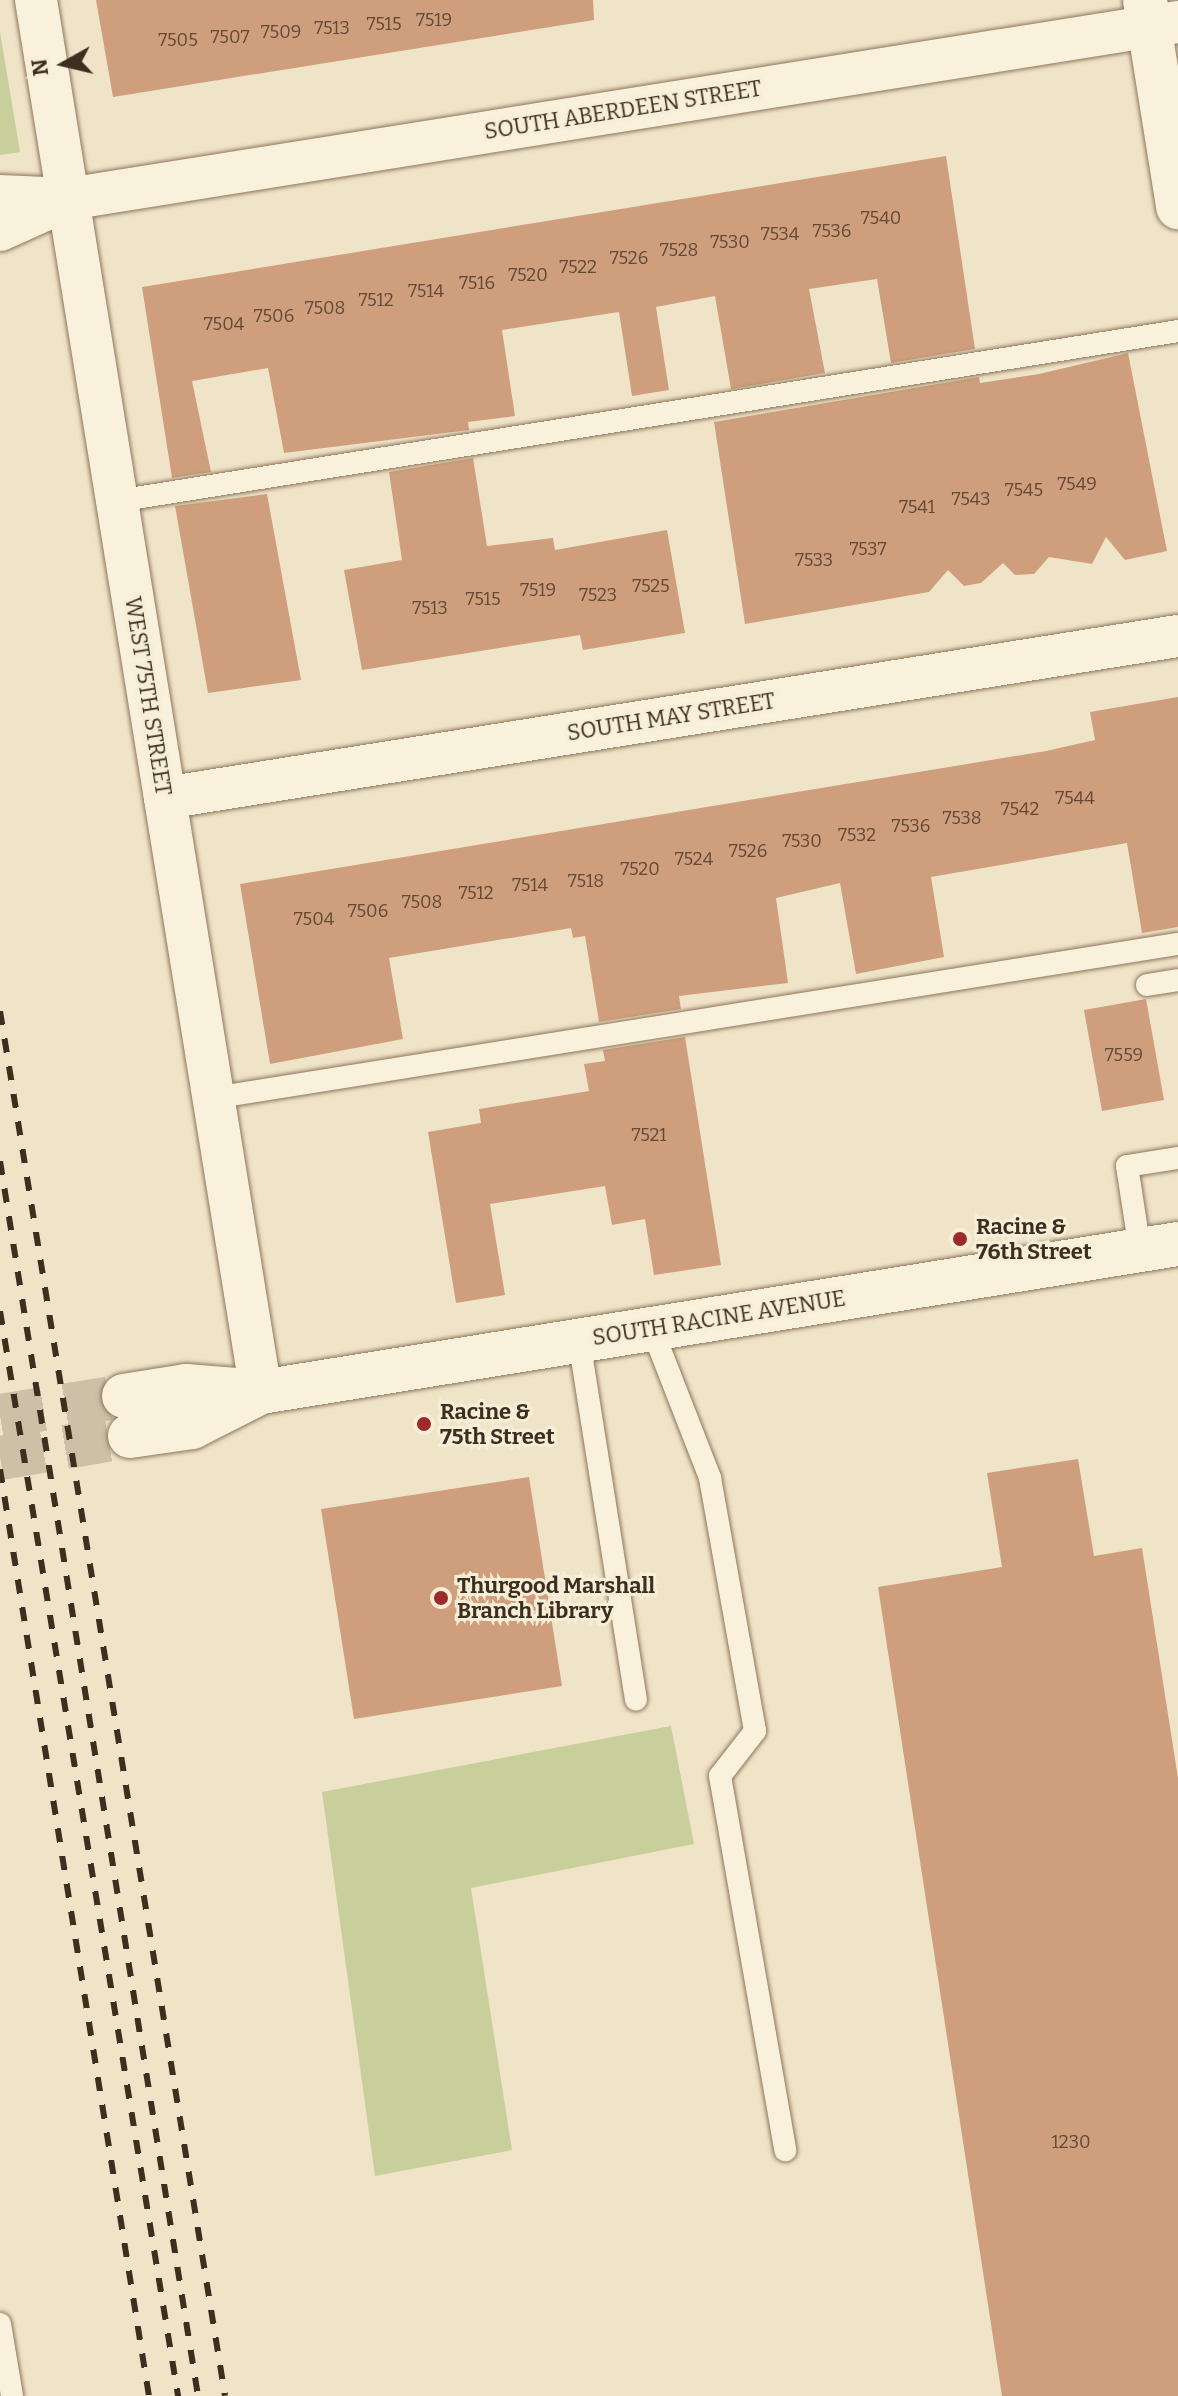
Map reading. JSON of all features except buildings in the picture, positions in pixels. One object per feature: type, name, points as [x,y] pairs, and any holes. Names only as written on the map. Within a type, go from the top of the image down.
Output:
[{"type":"street","name":"WEST 75TH STREET","points":[[36,0],[261,1392]]},
{"type":"street","name":"SOUTH ABERDEEN STREET","points":[[0,196],[68,199],[1157,16]]},
{"type":"street","points":[[1157,16],[1178,207]]},
{"type":"street","name":"SOUTH ABERDEEN STREET","points":[[0,230],[68,199]]},
{"type":"street","name":"SOUTH MAY STREET","points":[[165,798],[1178,636]]},
{"type":"street","name":"SOUTH RACINE AVENUE","points":[[127,1416],[186,1386],[261,1392],[1159,1247]]},
{"type":"lane","points":[[117,501],[1178,331]]},
{"type":"lane","points":[[213,1098],[1178,944]]},
{"type":"lane","points":[[1147,985],[1178,980]]},
{"type":"lane","points":[[1159,1247],[1127,1166],[1178,1158]]},
{"type":"lane","points":[[652,1329],[710,1478],[755,1731],[720,1776],[785,2150]]},
{"type":"lane","points":[[579,1340],[636,1700]]},
{"type":"lane","points":[[0,2324],[12,2396]]},
{"type":"green space","points":[[0,32],[20,152],[0,155]]},
{"type":"green space","points":[[671,1726],[694,1844],[471,1888],[512,2150],[375,2176],[322,1792]]},
{"type":"tunnel","points":[[0,1416],[124,1396]]},
{"type":"tunnel","points":[[0,1458],[130,1436]]},
{"type":"railway","points":[[0,1011],[225,2396]]},
{"type":"railway","points":[[0,1161],[198,2396]]},
{"type":"railway","points":[[0,1311],[178,2396]]},
{"type":"railway","points":[[0,1469],[149,2396]]},
{"type":"place","name":"Racine & 76th Street","points":[[960,1239]]},
{"type":"place","name":"Racine & 75th Street","points":[[424,1424]]},
{"type":"place","name":"Thurgood Marshall Branch Library","points":[[441,1598]]}]
